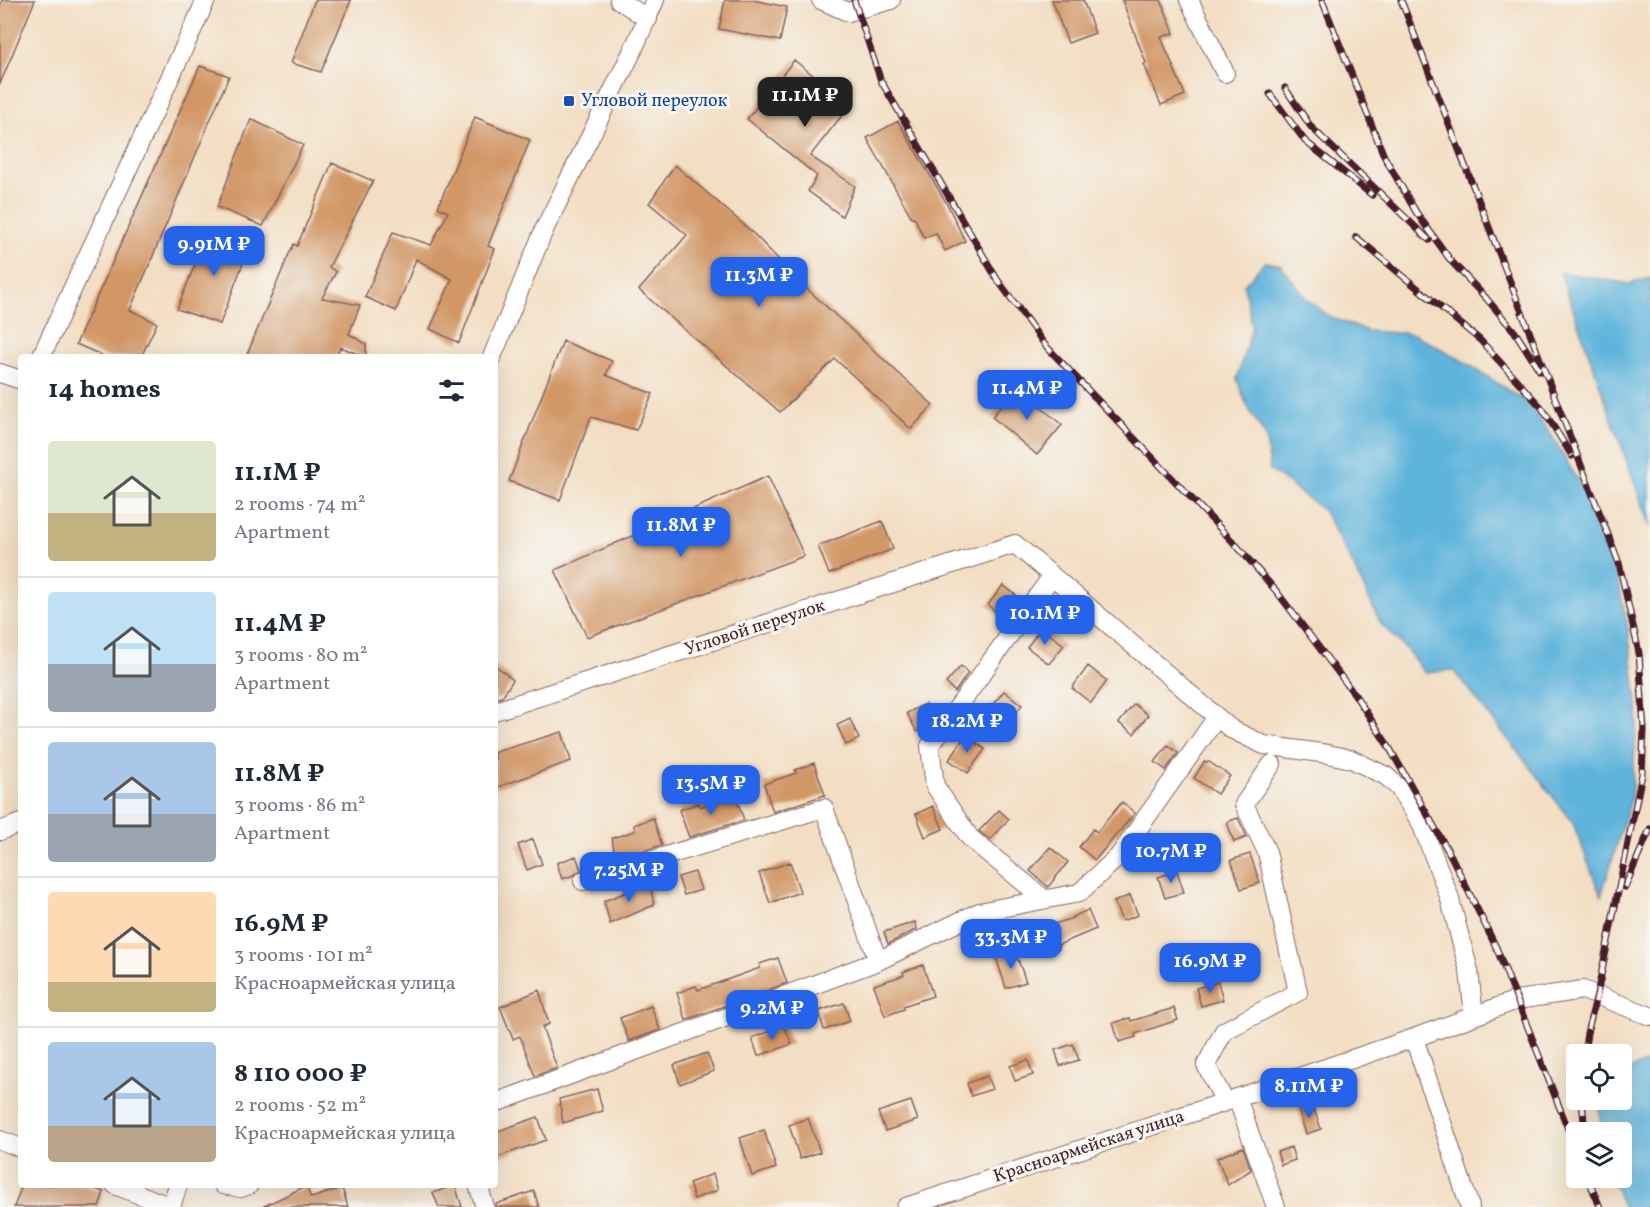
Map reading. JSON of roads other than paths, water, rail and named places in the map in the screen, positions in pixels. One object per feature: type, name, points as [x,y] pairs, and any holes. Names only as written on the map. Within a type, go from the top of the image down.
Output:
[{"type":"street","points":[[41,354],[206,0]]},
{"type":"street","points":[[619,0],[648,19]]},
{"type":"street","points":[[493,354],[544,230],[648,19],[655,0]]},
{"type":"street","points":[[821,0],[848,12],[891,0]]},
{"type":"street","points":[[1189,0],[1225,73]]},
{"type":"street","points":[[0,373],[18,379]]},
{"type":"street","name":"Угловой переулок","points":[[498,710],[1015,544],[1052,576]]},
{"type":"street","points":[[1044,899],[970,838],[935,786],[930,746],[1052,576],[1231,729],[1264,745],[1351,759],[1386,776],[1399,788],[1421,823],[1449,896],[1468,971],[1474,1016]]},
{"type":"street","points":[[498,1102],[878,961],[979,912],[1079,892],[1119,856],[1217,717]]},
{"type":"street","points":[[1272,764],[1244,804],[1267,852],[1298,992],[1224,1031],[1206,1065],[1231,1100],[1276,1207]]},
{"type":"street","points":[[583,881],[824,808],[878,961]]},
{"type":"street","points":[[0,831],[18,825]]},
{"type":"street","name":"Красноармейская улица","points":[[906,1207],[1231,1100],[1414,1038],[1517,1000],[1583,990],[1650,1016]]},
{"type":"street","points":[[1414,1038],[1470,1207]]},
{"type":"street","points":[[0,1140],[18,1147]]},
{"type":"street","points":[[123,1188],[171,1207],[177,1188]]},
{"type":"street","points":[[479,1188],[485,1207]]},
{"type":"water","points":[[1265,262],[1281,265],[1306,298],[1330,317],[1367,331],[1414,334],[1463,361],[1528,403],[1554,439],[1588,499],[1616,572],[1628,628],[1638,709],[1631,799],[1601,896],[1573,823],[1527,763],[1453,670],[1425,673],[1406,649],[1381,624],[1351,561],[1323,510],[1270,470],[1266,437],[1247,406],[1237,379],[1252,327],[1244,285]]},
{"type":"water","points":[[1560,272],[1629,284],[1650,278],[1650,527]]},
{"type":"water","points":[[1646,1063],[1650,1065],[1650,1207],[1623,1207],[1616,1188],[1632,1188],[1632,1122],[1601,1122],[1599,1110],[1632,1110],[1632,1068]]},
{"type":"railway","points":[[854,0],[881,81],[997,279],[1045,345],[1237,546],[1277,592],[1355,695],[1389,747],[1451,856],[1496,947],[1566,1124]]},
{"type":"railway","points":[[1322,0],[1384,156],[1416,212],[1451,261],[1515,332],[1540,371]]},
{"type":"railway","points":[[1401,0],[1619,563],[1639,653],[1644,730],[1642,774],[1585,1044]]},
{"type":"railway","points":[[1285,88],[1311,127],[1429,240]]},
{"type":"railway","points":[[1270,94],[1305,141],[1372,195]]},
{"type":"railway","points":[[1356,237],[1480,340],[1542,408],[1572,456]]},
{"type":"railway","points":[[1625,887],[1650,829]]},
{"type":"railway","points":[[1583,1110],[1584,1122]]},
{"type":"railway","points":[[1592,1188],[1600,1207]]},
{"type":"place","name":"Угловой переулок","points":[[569,101]]}]
